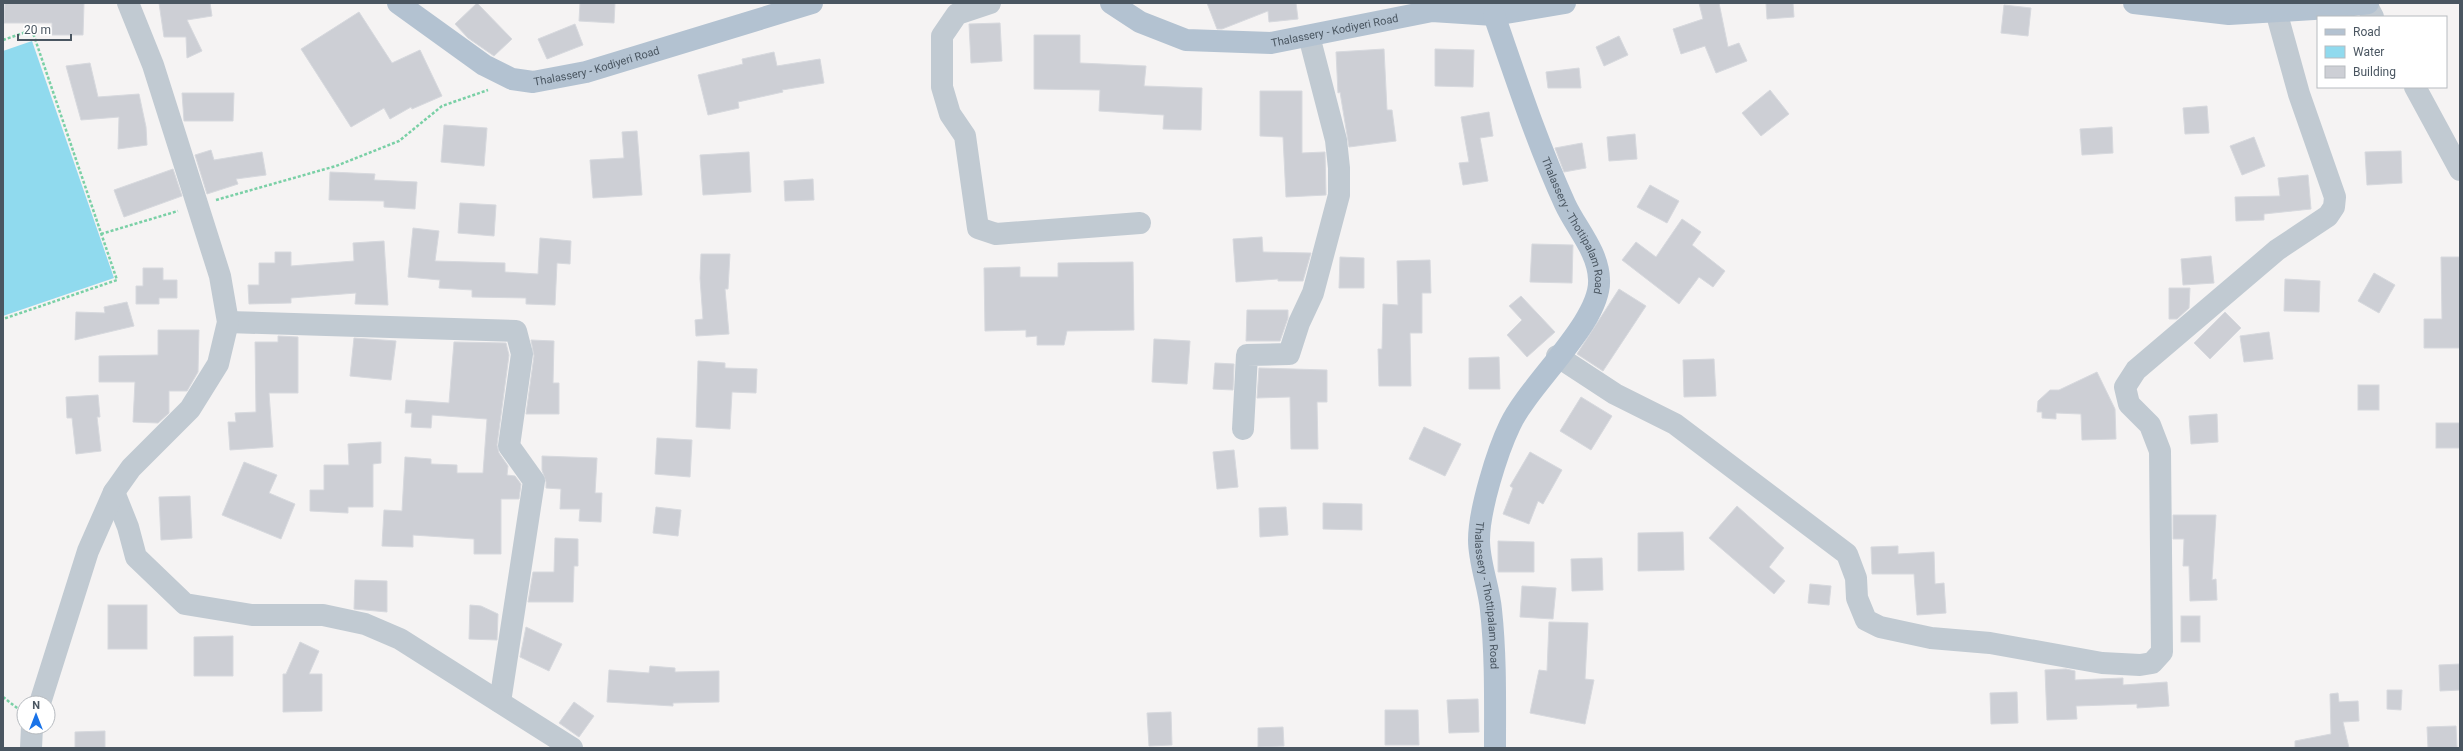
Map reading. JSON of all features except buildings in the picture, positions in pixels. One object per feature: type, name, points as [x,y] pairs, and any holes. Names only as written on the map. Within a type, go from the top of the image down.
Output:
[{"type":"main road","name":"Thalassery - Kodiyeri Road","points":[[398,3],[484,65],[512,79],[533,82],[586,72],[812,3]]},
{"type":"main road","name":"Thalassery - Kodiyeri Road","points":[[1111,3],[1140,22],[1186,40],[1271,43],[1432,11],[1494,15],[1565,3]]},
{"type":"main road","points":[[2134,3],[2229,14],[2369,8]]},
{"type":"main road","name":"Thalassery - Thottipalam Road","points":[[1494,15],[1540,146],[1566,206],[1594,256],[1600,278],[1598,293],[1592,308],[1577,332],[1533,387],[1510,425],[1484,506],[1479,540],[1491,608],[1496,668],[1495,748]]},
{"type":"street","points":[[43,695],[88,551],[114,492],[131,468],[190,409],[218,364],[228,322],[220,276],[198,205],[153,65],[128,3]]},
{"type":"street","points":[[990,3],[957,14],[942,36],[942,87],[950,114],[965,136],[978,228],[996,234],[1140,223]]},
{"type":"street","points":[[1557,356],[1615,394],[1674,424],[1847,554],[1856,578],[1857,598],[1866,620],[1880,627],[1931,638],[1990,643],[2102,663],[2140,665],[2152,663],[2162,652],[2160,451],[2150,424],[2129,404],[2125,387],[2136,370],[2277,250],[2328,216],[2334,207],[2335,197],[2299,94],[2276,11]]},
{"type":"street","points":[[1243,429],[1247,355],[1289,354],[1299,323],[1312,293],[1339,195],[1339,168],[1336,140],[1309,36]]},
{"type":"street","points":[[2416,88],[2460,170]]},
{"type":"street","points":[[228,322],[516,331],[522,354],[509,446],[534,481],[500,702]]},
{"type":"street","points":[[114,492],[128,527],[136,557],[185,604],[252,615],[323,615],[365,624],[400,639],[572,748]]},
{"type":"street","points":[[31,748],[32,735]]},
{"type":"path","points":[[3,40],[32,30],[117,280],[3,319]]},
{"type":"path","points":[[101,234],[336,166],[399,141],[442,106],[473,96],[512,79]]},
{"type":"path","points":[[3,697],[16,708]]},
{"type":"water","points":[[32,41],[114,278],[3,316],[3,51]]}]
